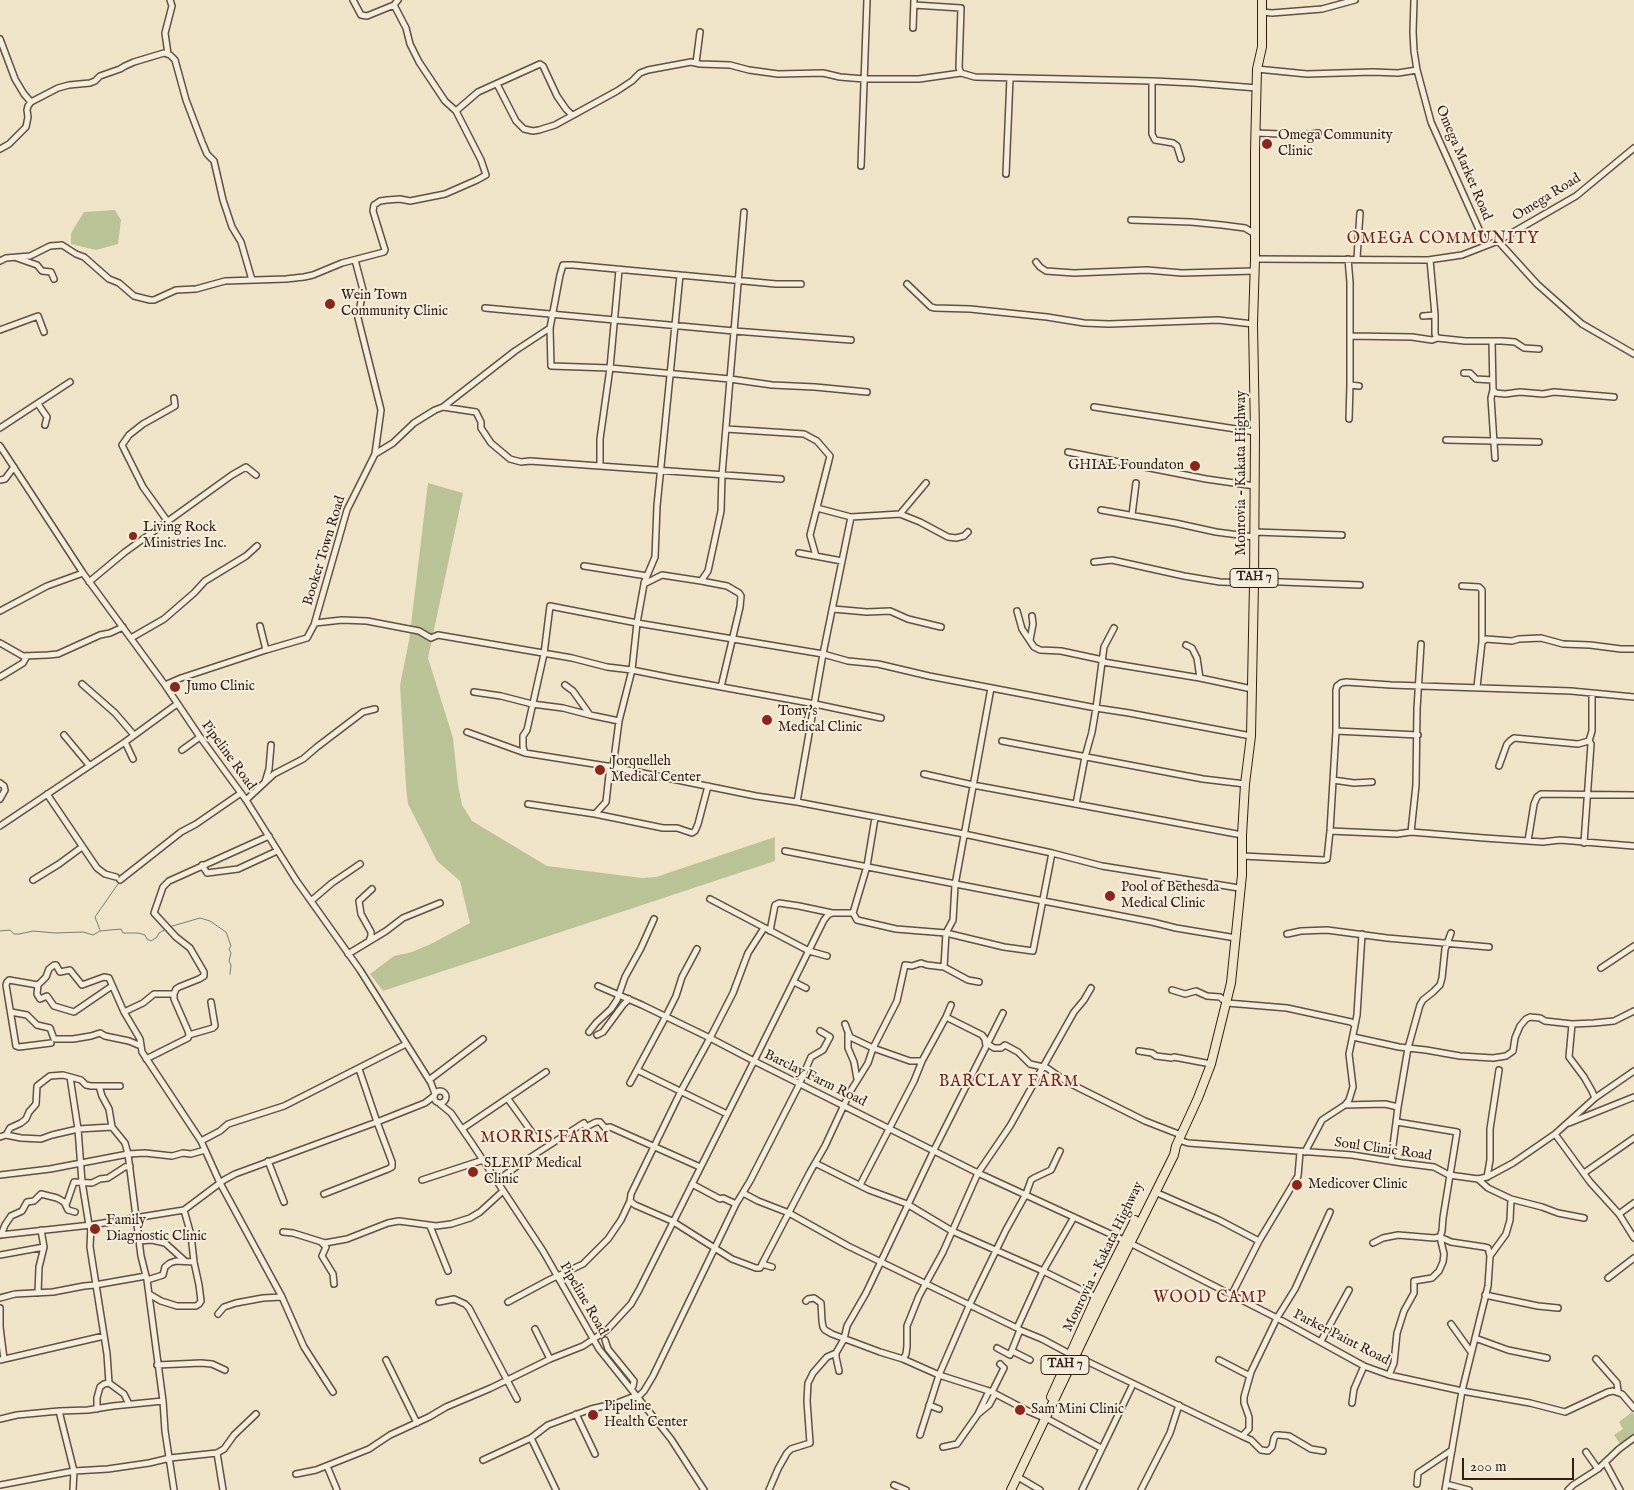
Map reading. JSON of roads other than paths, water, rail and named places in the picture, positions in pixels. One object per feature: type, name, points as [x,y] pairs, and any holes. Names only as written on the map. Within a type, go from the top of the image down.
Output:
[{"type":"highway","name":"Monrovia - Kakata Highway","points":[[1073,1355],[1096,1297],[1174,1155],[1211,1064],[1232,983],[1240,888],[1252,689],[1255,486],[1253,324],[1257,69],[1262,47],[1262,0]]},
{"type":"highway","name":"Monrovia - Kakata Highway","points":[[1011,1490],[1127,1242],[1170,1154],[1179,1140]]},
{"type":"highway","name":"Monrovia - Kakata Highway","points":[[1006,1490],[1044,1417]]},
{"type":"street","points":[[168,54],[166,33],[172,6],[170,0]]},
{"type":"street","points":[[353,0],[361,15],[367,16],[394,4],[398,0]]},
{"type":"street","points":[[861,166],[867,0]]},
{"type":"street","points":[[1262,12],[1322,9],[1355,0]]},
{"type":"street","name":"Omega Market Road","points":[[1414,0],[1413,32],[1418,70],[1431,122],[1486,245]]},
{"type":"street","points":[[912,28],[914,3],[961,5],[959,68],[962,73]]},
{"type":"street","points":[[0,261],[6,258],[30,256],[50,246],[62,244],[84,257],[109,279],[134,296],[154,300],[176,290],[196,288],[225,281],[304,277],[342,263],[384,252],[386,250],[373,212],[374,205],[380,201],[410,200],[445,194],[486,175],[456,111],[445,101],[419,62],[410,44],[406,28],[394,4]]},
{"type":"street","points":[[696,63],[700,32]]},
{"type":"street","points":[[0,38],[15,79],[31,102]]},
{"type":"street","points":[[0,149],[26,127],[27,110],[31,102],[58,88],[90,83],[100,76],[120,70],[125,66],[153,56],[164,53],[168,54],[175,60],[196,127],[207,154],[214,161],[223,200],[232,227],[241,242],[252,280]]},
{"type":"street","points":[[497,84],[516,121],[524,129],[539,130],[555,125],[617,91],[640,73],[683,62],[730,65],[778,74],[823,73],[840,77],[919,79],[962,73],[975,77],[1194,82],[1257,88]]},
{"type":"street","points":[[456,111],[478,92],[540,64],[543,66],[557,96],[572,115]]},
{"type":"street","points":[[1257,69],[1307,74],[1398,73],[1418,70]]},
{"type":"street","points":[[1006,174],[1010,78]]},
{"type":"street","points":[[1152,81],[1152,134],[1156,140],[1173,143],[1177,146],[1181,159]]},
{"type":"street","points":[[1256,133],[1305,135],[1318,133]]},
{"type":"street","name":"Omega Road","points":[[1255,259],[1357,258],[1430,260],[1454,257],[1498,241],[1576,196],[1634,148]]},
{"type":"street","points":[[701,581],[708,571],[722,511],[722,475],[744,212]]},
{"type":"street","points":[[1357,258],[1360,213]]},
{"type":"street","points":[[1131,220],[1222,225],[1245,228],[1255,234]]},
{"type":"street","points":[[1498,241],[1537,284],[1582,324],[1634,354]]},
{"type":"street","points":[[16,258],[37,265],[42,271],[51,272],[54,279]]},
{"type":"street","points":[[1348,259],[1350,282],[1349,419]]},
{"type":"street","name":"Booker Town Road","points":[[165,686],[184,677],[307,638],[315,622],[347,510],[375,454],[381,410],[358,318],[363,290],[355,260]]},
{"type":"street","points":[[1430,260],[1435,315],[1434,334],[1437,338]]},
{"type":"street","points":[[1036,262],[1046,271],[1074,273],[1147,270],[1182,273],[1254,271]]},
{"type":"street","points":[[801,284],[776,284],[563,265],[550,328],[551,366],[610,368],[730,379],[772,385],[867,392]]},
{"type":"street","points":[[600,466],[600,438],[610,368],[619,270]]},
{"type":"street","points":[[610,818],[606,802],[619,721],[632,670],[637,623],[644,584],[655,557],[657,506],[680,275]]},
{"type":"street","points":[[907,284],[931,307],[935,308],[970,309],[1084,323],[1110,324],[1218,320],[1253,324]]},
{"type":"street","points":[[485,308],[851,340]]},
{"type":"street","points":[[1423,316],[1435,315]]},
{"type":"street","points":[[0,330],[38,316],[44,332]]},
{"type":"street","points":[[375,454],[393,443],[414,423],[443,407],[515,351],[550,328]]},
{"type":"street","points":[[1350,336],[1515,342],[1524,348],[1539,349]]},
{"type":"street","points":[[1492,341],[1491,398],[1494,458]]},
{"type":"street","points":[[1464,373],[1470,373],[1476,378],[1492,380]]},
{"type":"street","points":[[0,428],[70,382]]},
{"type":"street","points":[[1350,385],[1359,386]]},
{"type":"street","points":[[1492,390],[1496,393],[1505,394],[1520,392],[1543,394],[1554,392],[1614,397]]},
{"type":"street","points":[[168,522],[143,488],[122,445],[129,435],[142,424],[175,406],[174,398]]},
{"type":"street","points":[[38,404],[47,417],[45,425]]},
{"type":"street","points":[[443,407],[476,412],[481,422],[481,428],[491,444],[510,459],[521,462],[530,461],[781,479]]},
{"type":"street","points":[[1094,407],[1255,432]]},
{"type":"street","points":[[726,429],[804,434],[817,442],[830,456],[810,536],[816,556]]},
{"type":"street","points":[[1446,440],[1539,442]]},
{"type":"street","name":"Pipeline Road","points":[[0,446],[82,573],[131,638],[246,800],[277,851],[360,970],[430,1081],[435,1095]]},
{"type":"street","points":[[1068,452],[1255,486]]},
{"type":"street","points":[[0,480],[5,478],[14,467]]},
{"type":"street","points":[[89,582],[125,552],[213,487],[225,482],[232,475],[246,467],[256,475]]},
{"type":"street","points":[[900,514],[926,482]]},
{"type":"street","points":[[1132,515],[1136,483]]},
{"type":"street","points":[[817,508],[850,517],[900,514],[948,537],[956,538],[964,536],[968,532]]},
{"type":"street","points":[[1101,510],[1216,532],[1342,535]]},
{"type":"street","points":[[796,802],[850,517]]},
{"type":"street","points":[[131,638],[164,619],[205,581],[246,556],[257,546]]},
{"type":"street","points":[[799,553],[842,561]]},
{"type":"street","points":[[1094,562],[1112,560],[1220,582],[1254,583],[1256,581],[1360,585]]},
{"type":"street","points":[[584,566],[648,576]]},
{"type":"street","points":[[0,611],[47,586],[82,573]]},
{"type":"street","points":[[644,584],[662,575],[727,586],[739,593],[741,596],[733,639],[721,687]]},
{"type":"street","points":[[1462,586],[1479,587],[1482,590],[1482,642],[1477,687]]},
{"type":"street","points":[[525,752],[522,747],[523,736],[527,730],[544,654],[550,606],[637,623],[823,654],[848,661],[878,664],[929,676],[1250,736]]},
{"type":"street","points":[[833,608],[867,612],[890,611],[908,619],[941,627]]},
{"type":"street","points":[[1017,611],[1022,629],[1034,647],[1040,650],[1061,650],[1103,661],[1252,689]]},
{"type":"street","points":[[1030,640],[1033,624],[1032,616]]},
{"type":"street","points":[[315,622],[367,621],[419,631],[431,638],[438,635],[572,658],[607,667],[815,704],[880,718]]},
{"type":"street","points":[[260,626],[266,650]]},
{"type":"street","points":[[0,643],[23,656],[58,654],[123,627]]},
{"type":"street","points":[[1076,804],[1092,732],[1104,648],[1114,628]]},
{"type":"street","points":[[1482,642],[1493,638],[1512,641],[1542,638],[1563,644],[1634,649]]},
{"type":"street","points":[[1411,832],[1416,785],[1421,644]]},
{"type":"street","points":[[1186,645],[1192,648],[1197,658],[1200,678]]},
{"type":"street","points":[[0,677],[23,663],[26,656]]},
{"type":"street","points":[[1242,856],[1326,860],[1330,831],[1336,731],[1336,690],[1337,686],[1341,683],[1477,687],[1634,697]]},
{"type":"street","points":[[82,684],[114,713],[134,735]]},
{"type":"street","points":[[565,685],[573,691],[590,715]]},
{"type":"street","points":[[944,966],[946,933],[953,920],[955,885],[991,688]]},
{"type":"street","points":[[474,692],[501,696],[532,704],[563,708],[619,721]]},
{"type":"street","points":[[1588,741],[1592,731],[1592,693]]},
{"type":"street","points":[[0,826],[178,704]]},
{"type":"street","points":[[246,800],[274,774],[303,759],[363,712],[375,709]]},
{"type":"street","points":[[1336,731],[1418,735]]},
{"type":"street","points":[[467,732],[525,752],[964,834],[1052,852],[1102,866],[1240,888]]},
{"type":"street","points":[[64,735],[89,765]]},
{"type":"street","points":[[182,750],[200,737]]},
{"type":"street","points":[[1499,766],[1507,744],[1514,738],[1578,744],[1588,741]]},
{"type":"street","points":[[1002,741],[1203,779],[1245,784]]},
{"type":"street","points":[[1584,843],[1591,744],[1588,741]]},
{"type":"street","points":[[125,742],[133,759]]},
{"type":"street","points":[[265,782],[269,769],[271,745]]},
{"type":"street","points":[[924,774],[973,785],[1242,835]]},
{"type":"street","points":[[1333,780],[1372,782]]},
{"type":"street","points":[[0,783],[5,790],[0,799]]},
{"type":"street","points":[[528,804],[595,814],[663,828],[677,828],[692,833],[698,824],[708,786]]},
{"type":"street","points":[[47,794],[101,872],[118,878],[180,832],[196,824],[241,793]]},
{"type":"street","points":[[1528,841],[1534,804],[1537,797],[1541,794],[1634,795]]},
{"type":"street","points":[[595,814],[606,802]]},
{"type":"street","points":[[875,818],[867,866],[853,913],[857,920],[896,929],[946,933],[1004,947],[1034,951],[1052,852]]},
{"type":"street","points":[[1330,831],[1397,834],[1411,832],[1543,842],[1560,840],[1634,846]]},
{"type":"street","points":[[189,1035],[174,994],[179,987],[202,978],[204,972],[190,948],[154,913],[163,887],[169,881],[268,836]]},
{"type":"street","points":[[33,880],[82,847]]},
{"type":"street","points":[[202,865],[207,873],[238,870],[277,851]]},
{"type":"street","points":[[785,851],[1236,938]]},
{"type":"street","points":[[311,901],[360,864]]},
{"type":"street","points":[[368,941],[371,932],[361,914],[359,901],[372,888]]},
{"type":"street","points":[[710,899],[770,931],[809,950],[827,956]]},
{"type":"street","points":[[348,954],[386,932],[403,918],[440,903]]},
{"type":"street","points":[[770,931],[776,905],[779,904],[832,913],[853,913]]},
{"type":"street","points":[[598,986],[666,1016],[754,1061],[824,920],[832,913]]},
{"type":"street","points":[[589,1032],[618,1000],[624,977],[641,948],[654,919]]},
{"type":"street","points":[[508,1302],[583,1264],[608,1239],[621,1220],[681,1091],[730,998],[748,953],[764,928]]},
{"type":"street","points":[[1287,934],[1314,930],[1489,947]]},
{"type":"street","points":[[1391,1161],[1408,1048],[1420,1005],[1440,985],[1446,944],[1451,933]]},
{"type":"street","points":[[1231,1296],[1259,1241],[1298,1176],[1303,1152],[1322,1120],[1345,1105],[1349,1100],[1353,1087],[1350,1054],[1357,1015],[1362,934]]},
{"type":"street","points":[[1601,968],[1634,946]]},
{"type":"street","points":[[630,1083],[676,996],[682,977],[697,949]]},
{"type":"street","points":[[630,1201],[672,1222],[732,1258],[760,1268],[825,1146],[857,1079],[868,1063],[873,1048],[897,1001],[905,965],[912,966],[921,963],[928,966],[944,966],[968,980],[979,982]]},
{"type":"street","points":[[112,986],[74,1012],[54,1006],[47,996],[40,999],[37,994],[38,985],[54,965],[56,965],[60,972],[70,970],[82,986],[107,977],[109,978],[124,1012],[140,1039],[140,1046],[146,1059],[201,1141],[220,1183],[282,1297],[304,1347],[333,1392]]},
{"type":"street","points":[[38,985],[9,980],[7,982],[16,1046],[19,1048],[50,1043]]},
{"type":"street","points":[[794,982],[806,988]]},
{"type":"street","points":[[903,1359],[906,1354],[909,1320],[919,1296],[961,1214],[978,1173],[1010,1126],[1074,1012],[1091,988]]},
{"type":"street","points":[[1172,990],[1185,994],[1191,994],[1196,991],[1208,996],[1220,997],[1227,1002],[1286,1008],[1351,1022],[1355,1025]]},
{"type":"street","points":[[124,1012],[143,1003],[157,993],[174,994]]},
{"type":"street","points":[[597,1035],[608,1027],[629,999]]},
{"type":"street","points":[[146,1059],[186,1039],[189,1035],[215,1026],[211,1002]]},
{"type":"street","points":[[860,1185],[951,1005]]},
{"type":"street","points":[[1353,1037],[1408,1048],[1484,1058],[1506,1056],[1513,1051],[1515,1038],[1526,1019],[1533,1017],[1545,1021],[1572,1024],[1614,1021],[1634,1011]]},
{"type":"street","points":[[11,1012],[28,1015],[37,1025],[50,1028],[54,1039],[73,1039],[100,1033],[140,1046]]},
{"type":"street","points":[[839,1371],[836,1353],[844,1339],[847,1326],[866,1293],[907,1204],[1004,1013]]},
{"type":"street","points":[[946,1017],[982,1035],[987,1046]]},
{"type":"street","points":[[845,1024],[848,1034],[848,1048],[854,1062],[857,1079]]},
{"type":"street","points":[[1572,1024],[1569,1057],[1584,1077],[1595,1098]]},
{"type":"street","points":[[483,1460],[531,1438],[548,1425],[576,1414],[636,1397],[644,1391],[811,1057],[823,1050],[830,1037],[820,1031]]},
{"type":"street","points":[[848,1034],[873,1048],[910,1060],[922,1061]]},
{"type":"street","points":[[430,1081],[483,1039]]},
{"type":"street","points":[[201,1141],[220,1131],[228,1124],[284,1106],[406,1044]]},
{"type":"street","name":"Soul Clinic Road","points":[[987,1046],[1001,1048],[1005,1045],[1018,1052],[1030,1064],[1047,1068],[1067,1082],[1188,1143],[1352,1155],[1434,1167],[1449,1175],[1478,1179],[1487,1177],[1513,1163],[1556,1134],[1595,1098],[1634,1071]]},
{"type":"street","points":[[1139,1051],[1152,1053],[1156,1056],[1174,1057],[1211,1064]]},
{"type":"street","name":"Barclay Farm Road","points":[[296,1474],[316,1470],[369,1449],[390,1435],[446,1407],[550,1359],[583,1346],[607,1330],[631,1304],[639,1290],[754,1061],[978,1173],[1127,1242]]},
{"type":"street","points":[[324,1194],[392,1167],[392,1162],[376,1122],[359,1069]]},
{"type":"street","points":[[637,1070],[727,1114]]},
{"type":"street","points":[[1487,1177],[1490,1160],[1490,1129],[1499,1070]]},
{"type":"street","points":[[462,1129],[546,1072]]},
{"type":"street","points":[[3,1136],[10,1128],[26,1119],[36,1104],[37,1085],[50,1076],[70,1077],[81,1080],[86,1085],[120,1086]]},
{"type":"street","points":[[70,1077],[78,1129],[82,1182],[90,1225],[90,1247],[104,1336],[109,1383],[124,1394],[129,1404]]},
{"type":"street","name":"Pipeline Road","points":[[430,1081],[441,1091]]},
{"type":"street","points":[[99,1086],[109,1109],[112,1127],[125,1143],[128,1154],[141,1256],[149,1294],[174,1490]]},
{"type":"street","points":[[0,1235],[90,1225],[184,1210],[235,1174],[313,1147],[425,1103],[441,1091],[445,1094],[445,1102],[425,1103]]},
{"type":"street","points":[[435,1095],[434,1100],[439,1103]]},
{"type":"street","points":[[1567,1124],[1634,1097]]},
{"type":"street","points":[[508,1098],[536,1138]]},
{"type":"street","name":"Pipeline Road","points":[[446,1099],[450,1113]]},
{"type":"street","name":"Pipeline Road","points":[[439,1103],[450,1113],[462,1129],[543,1251],[599,1349],[670,1439],[704,1490]]},
{"type":"street","points":[[1345,1105],[1385,1104],[1398,1106]]},
{"type":"street","points":[[497,1181],[584,1123],[586,1127],[596,1122],[600,1122],[606,1128],[610,1127],[700,1167]]},
{"type":"street","points":[[1389,1375],[1394,1363],[1398,1333],[1404,1312],[1414,1294],[1414,1281],[1432,1278],[1439,1271],[1443,1262],[1444,1254],[1440,1237],[1456,1131],[1397,1122]]},
{"type":"street","points":[[3,1136],[41,1139],[78,1129],[112,1127]]},
{"type":"street","points":[[1556,1134],[1601,1195],[1619,1214],[1634,1238]]},
{"type":"street","points":[[1584,1173],[1634,1138]]},
{"type":"street","points":[[0,1174],[50,1169],[128,1154],[145,1153],[172,1156],[205,1150]]},
{"type":"street","points":[[920,1435],[939,1375],[969,1306],[1006,1230],[1026,1194],[1031,1180],[1051,1170],[1060,1151]]},
{"type":"street","points":[[422,1180],[483,1160]]},
{"type":"street","points":[[268,1161],[284,1202]]},
{"type":"street","points":[[814,1165],[818,1164],[869,1190],[907,1204],[952,1231],[1043,1271],[1096,1297]]},
{"type":"street","points":[[66,1205],[72,1189],[72,1183],[92,1183],[108,1178],[124,1167],[130,1166]]},
{"type":"street","points":[[1478,1179],[1488,1188],[1511,1198],[1558,1213],[1584,1218]]},
{"type":"street","points":[[692,1184],[720,1199],[722,1198],[736,1204]]},
{"type":"street","points":[[283,1232],[293,1233],[321,1242],[331,1242],[347,1239],[388,1223],[399,1221],[430,1226],[451,1224],[470,1218],[480,1212],[503,1191]]},
{"type":"street","points":[[743,1192],[758,1201],[789,1213],[848,1246],[969,1306],[1042,1339],[1251,1440],[1261,1450],[1268,1451],[1272,1447],[1276,1435],[1279,1435],[1289,1436],[1311,1448],[1323,1451]]},
{"type":"street","points":[[1155,1192],[1212,1216],[1259,1241]]},
{"type":"street","points":[[0,1235],[11,1216],[22,1211],[27,1202],[34,1201],[41,1194],[57,1198],[66,1205],[68,1210],[74,1212]]},
{"type":"street","points":[[1490,1256],[1509,1228],[1511,1198]]},
{"type":"street","points":[[1619,1214],[1634,1203]]},
{"type":"street","points":[[149,1294],[161,1301],[176,1306],[196,1306],[201,1301],[191,1236],[184,1210]]},
{"type":"street","points":[[1242,1436],[1249,1429],[1249,1417],[1244,1397],[1250,1376],[1277,1318],[1295,1289],[1330,1212]]},
{"type":"street","points":[[996,1348],[1010,1355],[1043,1271],[1074,1218]]},
{"type":"street","points":[[430,1226],[448,1271]]},
{"type":"street","points":[[38,1293],[39,1268],[44,1247],[41,1230]]},
{"type":"street","points":[[1373,1243],[1383,1238],[1398,1235],[1440,1237],[1451,1242],[1488,1248],[1490,1256],[1488,1286],[1462,1391],[1446,1487],[1469,1490]]},
{"type":"street","points":[[140,1241],[152,1240],[165,1243],[185,1261]]},
{"type":"street","points":[[321,1242],[326,1247],[322,1254],[323,1259],[333,1274],[334,1284]]},
{"type":"street","name":"Parker Paint Road","points":[[1127,1242],[1321,1341],[1364,1366],[1389,1375],[1530,1403],[1565,1412],[1608,1392],[1618,1392]]},
{"type":"street","points":[[0,1255],[44,1247]]},
{"type":"street","points":[[1608,1278],[1634,1258]]},
{"type":"street","points":[[0,1298],[15,1294],[53,1292],[163,1275],[165,1267],[170,1263],[194,1262]]},
{"type":"street","points":[[762,1264],[772,1267]]},
{"type":"street","points":[[1321,1341],[1349,1290]]},
{"type":"street","points":[[1485,1295],[1538,1306],[1558,1308]]},
{"type":"street","points":[[218,1314],[224,1307],[236,1303],[282,1297]]},
{"type":"street","points":[[806,1301],[814,1298],[821,1303],[822,1321],[825,1330],[844,1339],[903,1359],[939,1375],[992,1393],[1044,1417],[1101,1448]]},
{"type":"street","points":[[439,1302],[454,1299],[469,1308],[517,1399]]},
{"type":"street","points":[[0,1308],[2,1359],[104,1336]]},
{"type":"street","points":[[1451,1324],[1472,1352]]},
{"type":"street","points":[[535,1329],[550,1359]]},
{"type":"street","points":[[1475,1338],[1508,1350],[1547,1358]]},
{"type":"street","points":[[605,1340],[608,1349],[634,1381],[630,1389]]},
{"type":"street","points":[[1012,1351],[1030,1360]]},
{"type":"street","points":[[769,1490],[787,1453],[792,1449],[810,1443],[807,1401],[808,1383],[813,1373],[827,1357],[836,1353]]},
{"type":"street","points":[[1596,1359],[1617,1383],[1618,1392],[1626,1397],[1634,1408]]},
{"type":"street","points":[[386,1360],[417,1423]]},
{"type":"street","points":[[1219,1360],[1250,1376]]},
{"type":"street","points":[[157,1365],[201,1363],[212,1364],[225,1370]]},
{"type":"street","points":[[943,1446],[958,1444],[978,1414],[989,1405],[992,1393],[1004,1368],[1000,1364]]},
{"type":"street","points":[[1352,1403],[1354,1389],[1364,1366]]},
{"type":"street","points":[[97,1409],[100,1387],[109,1383]]},
{"type":"street","points":[[1082,1490],[1133,1384]]},
{"type":"street","points":[[0,1419],[162,1401]]},
{"type":"street","points":[[929,1405],[939,1409]]},
{"type":"street","points":[[1141,1490],[1170,1433],[1179,1405]]},
{"type":"street","points":[[59,1411],[74,1471],[73,1490]]},
{"type":"street","points":[[0,1485],[74,1471],[108,1469],[170,1458],[216,1453],[224,1449],[234,1435],[256,1414]]},
{"type":"street","points":[[576,1414],[595,1454]]},
{"type":"street","points":[[531,1438],[556,1490]]},
{"type":"street","points":[[1568,1490],[1598,1469],[1634,1438]]},
{"type":"street","points":[[1417,1484],[1418,1473],[1452,1450]]},
{"type":"street","points":[[1586,1452],[1598,1469]]},
{"type":"street","points":[[216,1453],[223,1490]]},
{"type":"street","points":[[1605,1462],[1620,1490]]},
{"type":"street","points":[[327,1466],[337,1490]]},
{"type":"street","points":[[1018,1477],[1040,1490]]},
{"type":"street","points":[[10,1484],[11,1490]]},
{"type":"street","points":[[894,1485],[906,1490]]},
{"type":"waterway","points":[[100,930],[95,917],[118,884]]},
{"type":"waterway","points":[[169,927],[200,918],[210,921],[226,932],[231,946],[229,949],[231,953],[229,961],[231,965],[230,974]]},
{"type":"waterway","points":[[0,931],[10,930],[14,934],[33,931],[55,933],[83,932],[93,935],[100,931],[121,929],[123,933],[145,935],[151,941],[166,929]]},
{"type":"place","name":"Omega Community Clinic","points":[[1267,144]]},
{"type":"place","name":"Wein Town Community Clinic","points":[[330,304]]},
{"type":"place","name":"GHIAL Foundaton","points":[[1195,466]]},
{"type":"place","name":"Living Rock Ministries Inc.","points":[[133,536]]},
{"type":"place","name":"Jumo Clinic","points":[[175,687]]},
{"type":"place","name":"Tony's Medical Clinic","points":[[767,720]]},
{"type":"place","name":"Jorquelleh Medical Center","points":[[600,770]]},
{"type":"place","name":"Pool of Bethesda Medical Clinic","points":[[1110,896]]},
{"type":"place","name":"SLEMP Medical Clinic","points":[[473,1172]]},
{"type":"place","name":"Medicover Clinic","points":[[1297,1185]]},
{"type":"place","name":"Family Diagnostic Clinic","points":[[95,1229]]},
{"type":"place","name":"Sam Mini Clinic","points":[[1020,1410]]},
{"type":"place","name":"Pipeline Health Center","points":[[593,1415]]},
{"type":"district","name":"OMEGA COMMUNITY","points":[[1443,240]]},
{"type":"district","name":"BARCLAY FARM","points":[[1009,1083]]},
{"type":"district","name":"MORRIS FARM","points":[[545,1139]]},
{"type":"district","name":"WOOD CAMP","points":[[1210,1299]]}]
